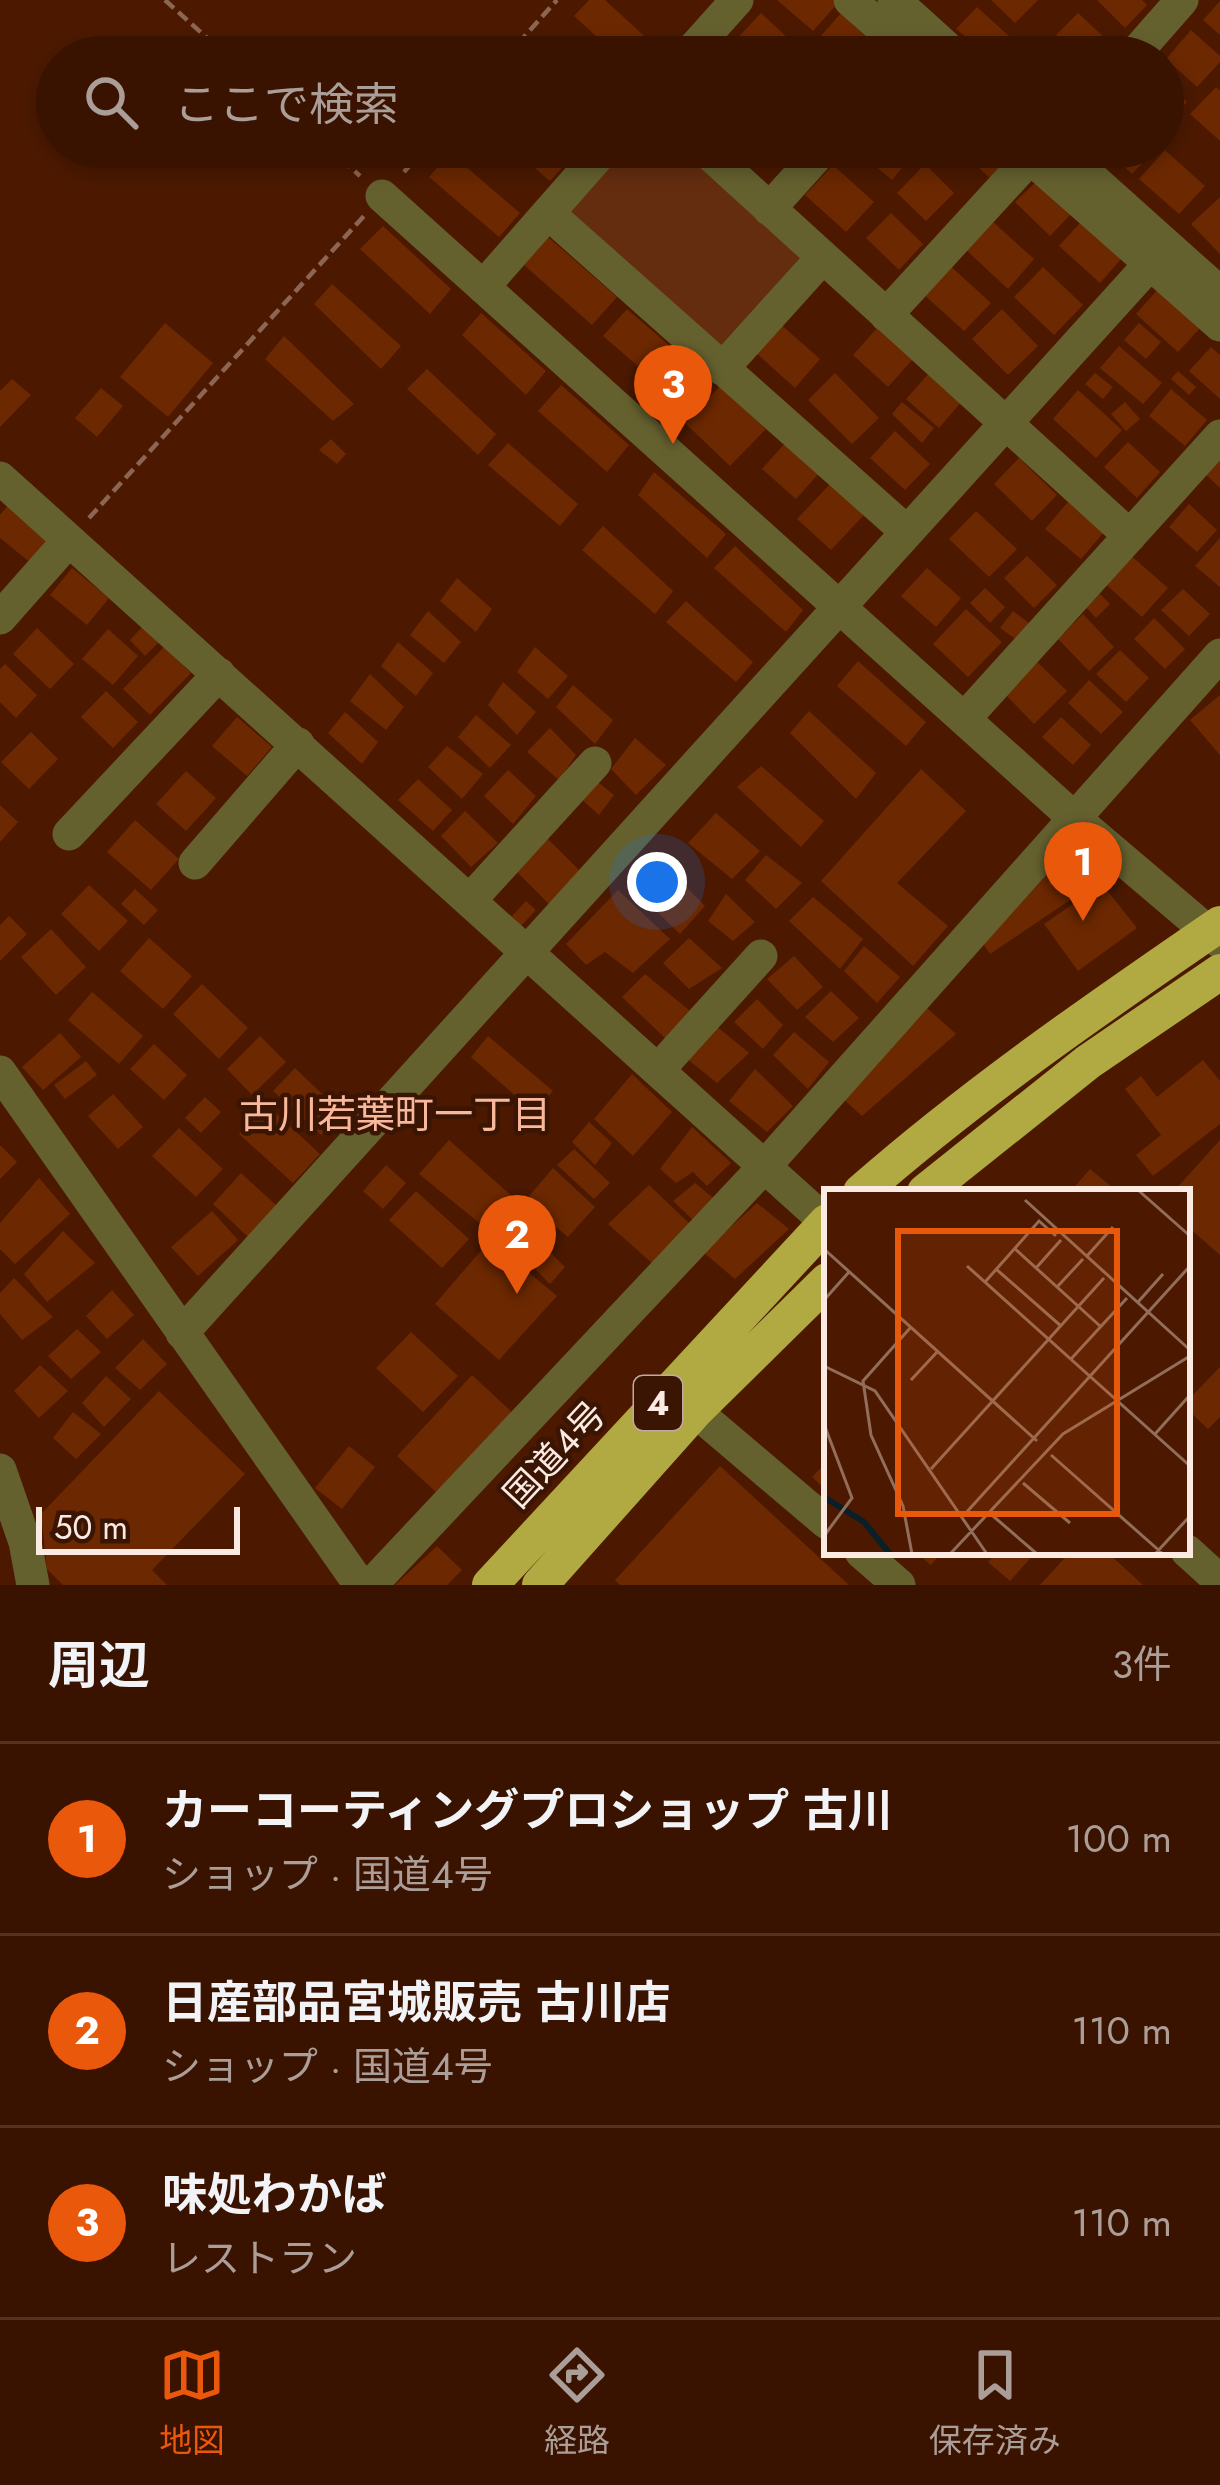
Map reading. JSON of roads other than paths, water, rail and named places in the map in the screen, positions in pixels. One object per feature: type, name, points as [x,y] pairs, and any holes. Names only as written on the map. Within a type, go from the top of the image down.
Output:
[{"type":"highway","points":[[864,1189],[1065,1030],[1216,933]]},
{"type":"highway","points":[[929,1189],[1088,1062],[1220,972]]},
{"type":"highway","name":"国道4号","points":[[490,1585],[824,1225]]},
{"type":"highway","name":"4","points":[[540,1585],[695,1411],[824,1284]]},
{"type":"street","points":[[705,36],[737,0]]},
{"type":"street","points":[[850,0],[889,36]]},
{"type":"street","points":[[894,0],[934,36]]},
{"type":"street","points":[[1150,36],[1182,0]]},
{"type":"street","points":[[482,287],[588,168]]},
{"type":"street","points":[[725,168],[1130,536]]},
{"type":"street","points":[[769,208],[806,168]]},
{"type":"street","points":[[886,315],[1019,168]]},
{"type":"street","points":[[1053,168],[1220,325]]},
{"type":"street","points":[[1058,168],[1220,293]]},
{"type":"street","points":[[382,196],[1073,817],[1216,933]]},
{"type":"street","points":[[548,213],[907,532]]},
{"type":"street","points":[[722,368],[823,257]]},
{"type":"street","points":[[182,1333],[1150,263]]},
{"type":"street","points":[[964,719],[1220,436]]},
{"type":"street","points":[[4,488],[298,744],[824,1219]]},
{"type":"street","points":[[0,618],[69,540]]},
{"type":"street","points":[[371,1585],[764,1167],[1220,656]]},
{"type":"street","points":[[69,834],[219,674]]},
{"type":"street","points":[[195,862],[298,744]]},
{"type":"street","points":[[471,899],[595,763]]},
{"type":"street","points":[[658,1070],[761,956]]},
{"type":"street","points":[[0,1072],[360,1585]]},
{"type":"street","points":[[695,1411],[824,1520]]},
{"type":"street","points":[[0,1470],[25,1542],[33,1585]]},
{"type":"street","points":[[1190,1554],[1220,1580]]},
{"type":"street","points":[[864,1555],[899,1585]]},
{"type":"place","name":"味処わかば","points":[[673,444]]},
{"type":"place","name":"カーコーティングプロショップ 古川","points":[[1083,921]]},
{"type":"place","name":"日産部品宮城販売 古川店","points":[[517,1294]]},
{"type":"district","name":"古川若葉町一丁目","points":[[395,1114]]}]
